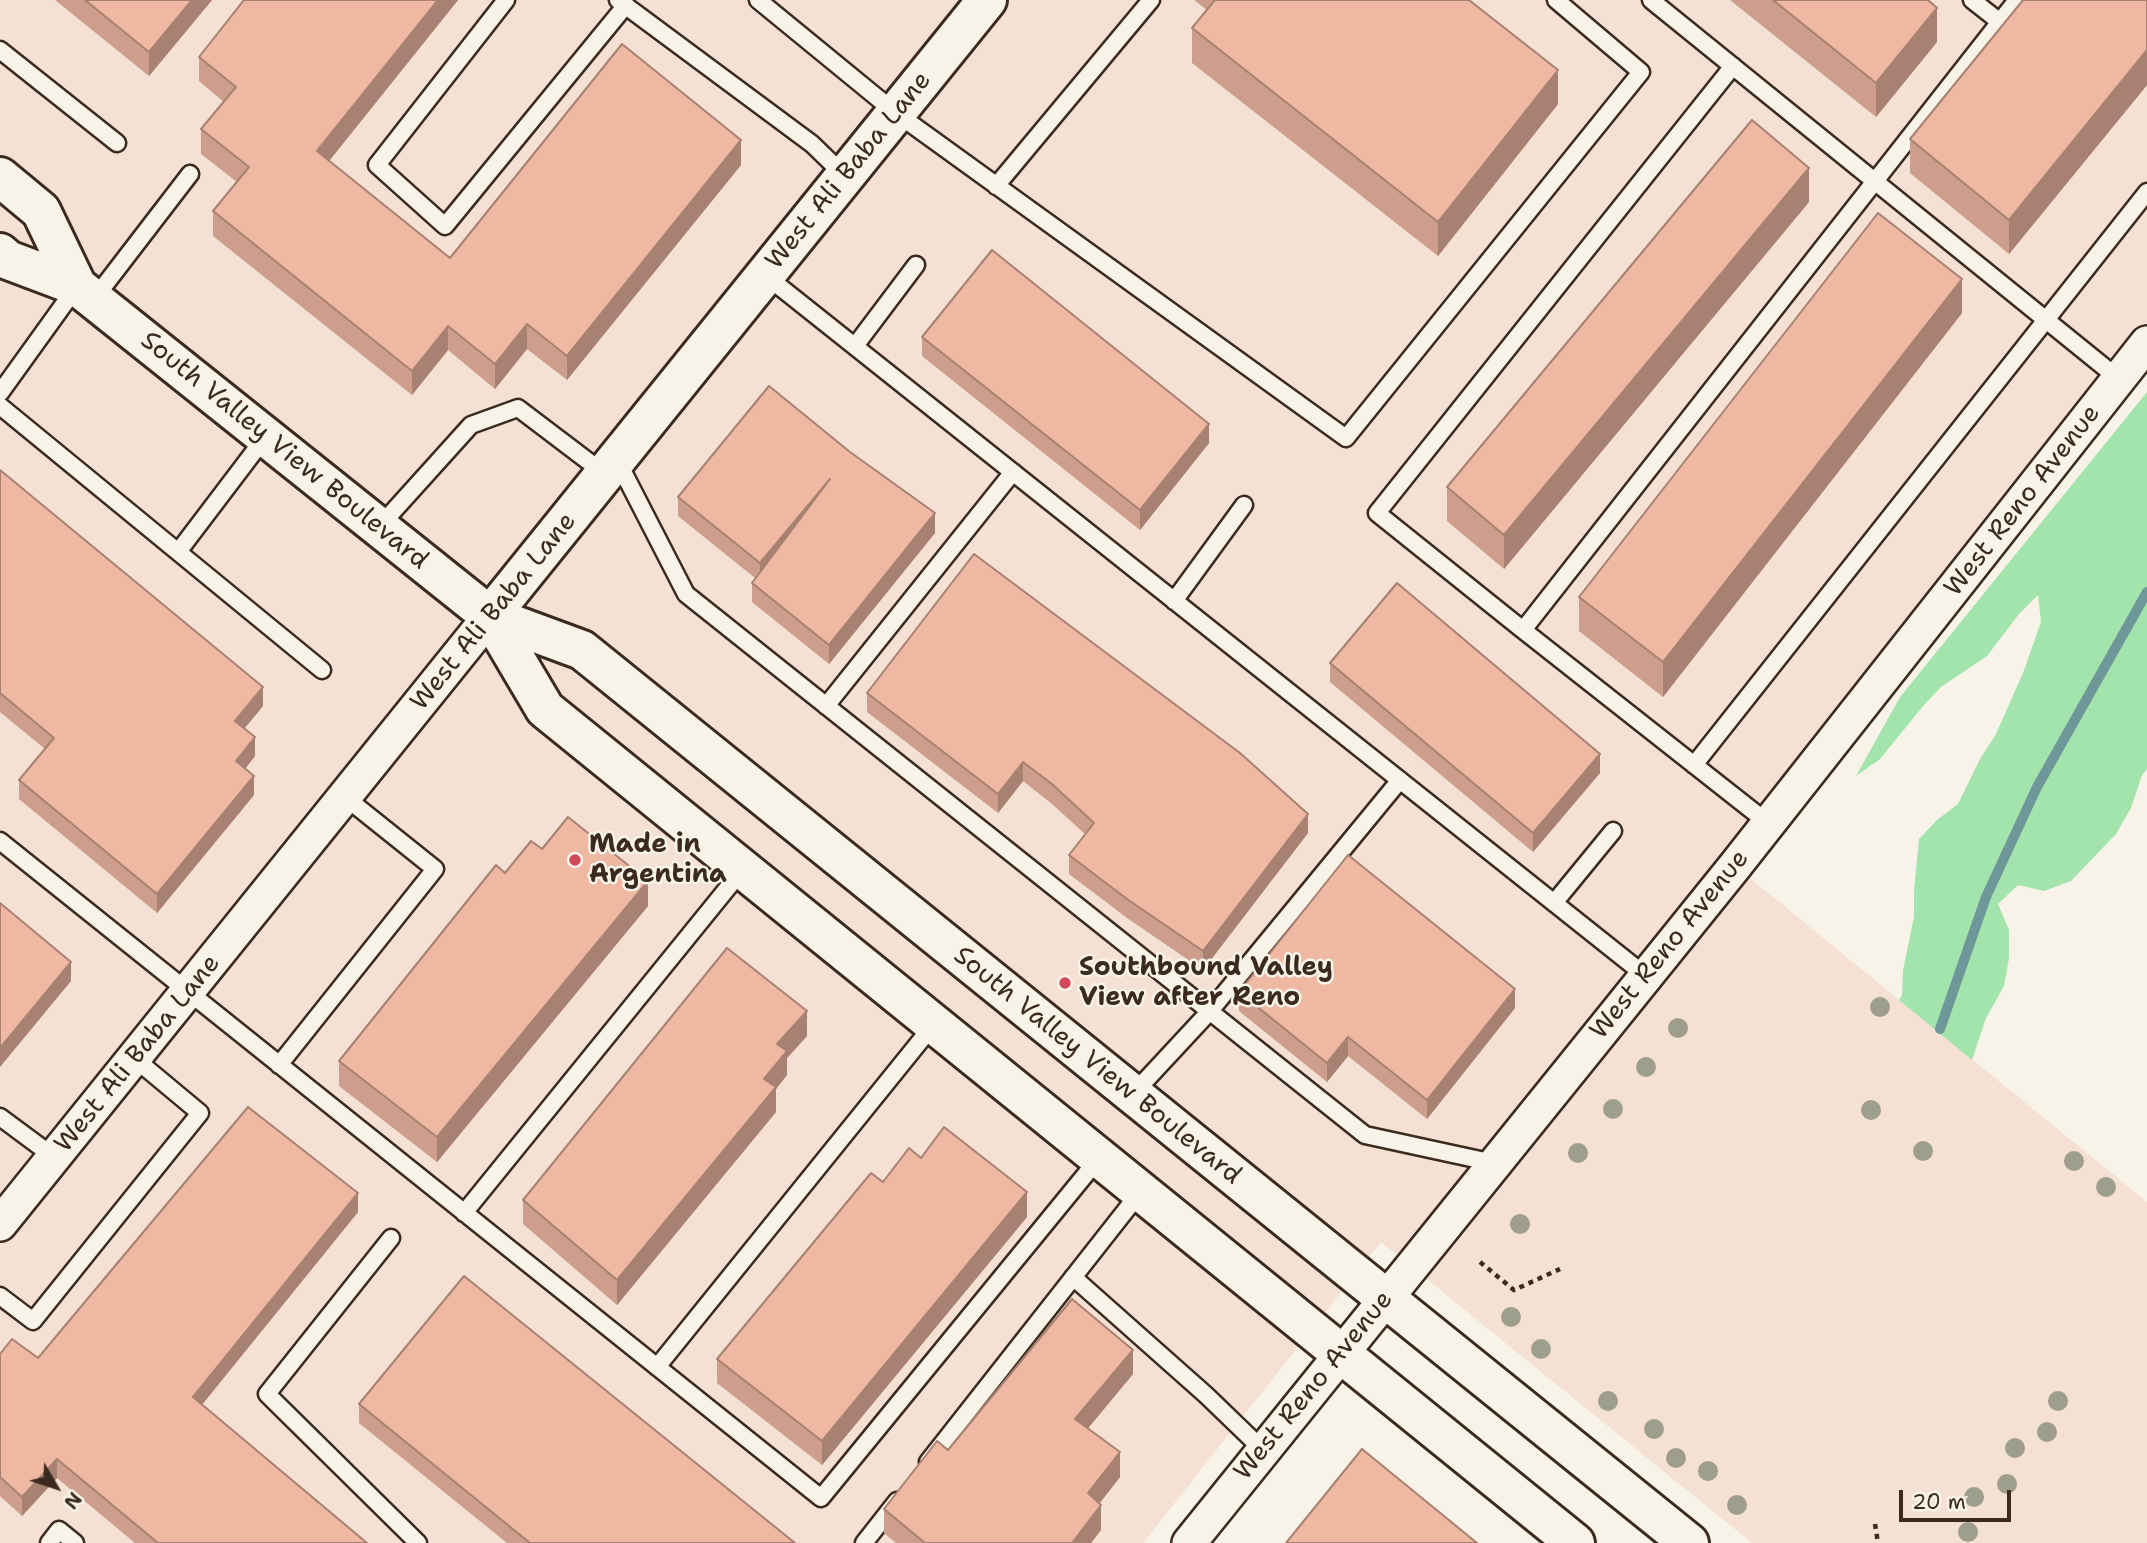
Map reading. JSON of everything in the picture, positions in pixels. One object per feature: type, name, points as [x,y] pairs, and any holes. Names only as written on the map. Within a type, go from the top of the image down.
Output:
[{"type":"main road","name":"West Ali Baba Lane","points":[[490,616],[987,0]]},
{"type":"main road","name":"South Valley View Boulevard","points":[[0,177],[41,211],[86,292]]},
{"type":"main road","name":"South Valley View Boulevard","points":[[3,261],[86,292],[490,616],[582,650],[1689,1543]]},
{"type":"main road","name":"South Valley View Boulevard","points":[[490,616],[545,709],[1575,1543]]},
{"type":"street","name":"West Reno Avenue","points":[[1189,1543],[1768,824],[2147,343]]},
{"type":"street","name":"West Ali Baba Lane","points":[[0,1224],[490,616]]},
{"type":"lane","points":[[506,0],[377,165],[445,226],[622,2],[812,144],[845,176]]},
{"type":"lane","points":[[758,0],[896,113],[1346,438],[1641,72],[1556,0]]},
{"type":"lane","points":[[996,186],[1151,0]]},
{"type":"lane","points":[[1651,0],[2119,379]]},
{"type":"lane","points":[[1972,0],[2000,22]]},
{"type":"lane","points":[[1523,630],[2017,0]]},
{"type":"lane","points":[[0,50],[117,143]]},
{"type":"lane","points":[[1733,66],[1377,513],[1768,824]]},
{"type":"lane","points":[[0,393],[190,174]]},
{"type":"lane","points":[[1694,765],[2147,192]]},
{"type":"lane","points":[[855,346],[916,265]]},
{"type":"lane","points":[[765,275],[1646,976]]},
{"type":"lane","points":[[0,406],[322,670]]},
{"type":"lane","points":[[379,527],[471,425],[518,408],[611,467],[686,594],[1365,1135],[1494,1163]]},
{"type":"lane","points":[[178,552],[266,436]]},
{"type":"lane","points":[[826,706],[1013,472]]},
{"type":"lane","points":[[1174,601],[1244,505]]},
{"type":"lane","points":[[1132,1095],[1210,1011],[1400,780]]},
{"type":"lane","points":[[279,1065],[435,869],[345,797]]},
{"type":"lane","points":[[1554,903],[1613,831]]},
{"type":"lane","points":[[0,841],[821,1498],[1099,1158]]},
{"type":"lane","points":[[464,1213],[743,869]]},
{"type":"lane","points":[[657,1367],[934,1024]]},
{"type":"lane","points":[[0,1296],[33,1321],[200,1113],[134,1058]]},
{"type":"lane","points":[[0,1117],[54,1157]]},
{"type":"lane","points":[[864,1543],[1141,1191]]},
{"type":"lane","points":[[391,1238],[267,1394],[418,1543]]},
{"type":"lane","points":[[1073,1277],[1264,1450]]},
{"type":"lane","points":[[49,1543],[60,1530],[75,1543]]},
{"type":"path","points":[[1480,1262],[1514,1290],[1560,1269]]},
{"type":"path","points":[[1875,1524],[1878,1543]]},
{"type":"shaded area","points":[[0,0],[2147,0],[2147,343],[1735,866],[2147,1202],[2147,1543],[1752,1543],[1381,1242],[1143,1543],[0,1543]]},
{"type":"green space","points":[[2147,392],[2147,769],[2142,775],[2131,808],[2116,834],[2071,881],[2044,891],[2018,885],[1998,904],[2009,930],[2009,958],[2004,986],[1986,1018],[1972,1060],[1899,1000],[1914,917],[1919,839],[1937,820],[1958,804],[1981,757],[1995,736],[2023,673],[2041,622],[2038,595],[2019,614],[1987,656],[1941,687],[1880,759],[1856,776],[1900,697]]},
{"type":"building","points":[[85,0],[192,0],[149,52]]},
{"type":"building","points":[[244,0],[438,0],[317,151],[450,258],[622,44],[741,140],[567,356],[527,324],[495,364],[448,326],[412,371],[213,211],[249,167],[201,129],[236,87],[199,57]]},
{"type":"building","points":[[1215,0],[1469,0],[1558,70],[1438,222],[1192,28]]},
{"type":"building","points":[[1773,0],[1928,0],[1937,8],[1876,83]]},
{"type":"building","points":[[2023,0],[2147,0],[2147,50],[2009,220],[1910,139]]},
{"type":"building","points":[[1752,120],[1809,168],[1504,535],[1447,487]]},
{"type":"building","points":[[1878,213],[1962,279],[1663,662],[1579,597]]},
{"type":"building","points":[[992,250],[1209,424],[1140,510],[922,337]]},
{"type":"building","points":[[769,386],[850,452],[935,513],[829,645],[752,583],[830,479],[760,563],[678,497]]},
{"type":"building","points":[[0,470],[263,687],[235,721],[255,737],[236,761],[254,776],[157,894],[19,780],[54,738],[0,693]]},
{"type":"building","points":[[974,554],[1240,753],[1308,814],[1203,951],[1069,855],[1094,823],[1052,784],[1023,762],[998,794],[867,693]]},
{"type":"building","points":[[1397,583],[1600,754],[1533,833],[1330,663]]},
{"type":"building","points":[[568,817],[648,881],[437,1137],[339,1061],[496,865],[505,873],[531,841],[542,849]]},
{"type":"building","points":[[1348,855],[1515,989],[1427,1100],[1348,1037],[1327,1063],[1239,992]]},
{"type":"building","points":[[0,903],[71,962],[0,1048]]},
{"type":"building","points":[[727,948],[807,1011],[777,1044],[787,1051],[764,1079],[776,1087],[617,1280],[523,1200]]},
{"type":"building","points":[[248,1107],[358,1193],[193,1397],[367,1543],[158,1543],[57,1459],[22,1497],[0,1477],[0,1354],[12,1339],[38,1358]]},
{"type":"building","points":[[944,1127],[1027,1192],[822,1441],[717,1359],[871,1173],[883,1182],[909,1148],[921,1158]]},
{"type":"building","points":[[464,1276],[795,1543],[530,1543],[359,1404]]},
{"type":"building","points":[[1072,1299],[1133,1350],[1075,1419],[1120,1452],[1088,1493],[1101,1505],[1072,1543],[925,1543],[884,1509],[937,1441],[948,1450]]},
{"type":"building","points":[[1362,1449],[1477,1543],[1286,1543]]},
{"type":"waterway","points":[[1940,1029],[1986,897],[2037,787],[2147,592]]},
{"type":"place","name":"Made in Argentina","points":[[575,860]]},
{"type":"place","name":"Southbound Valley View after Reno","points":[[1065,983]]}]
